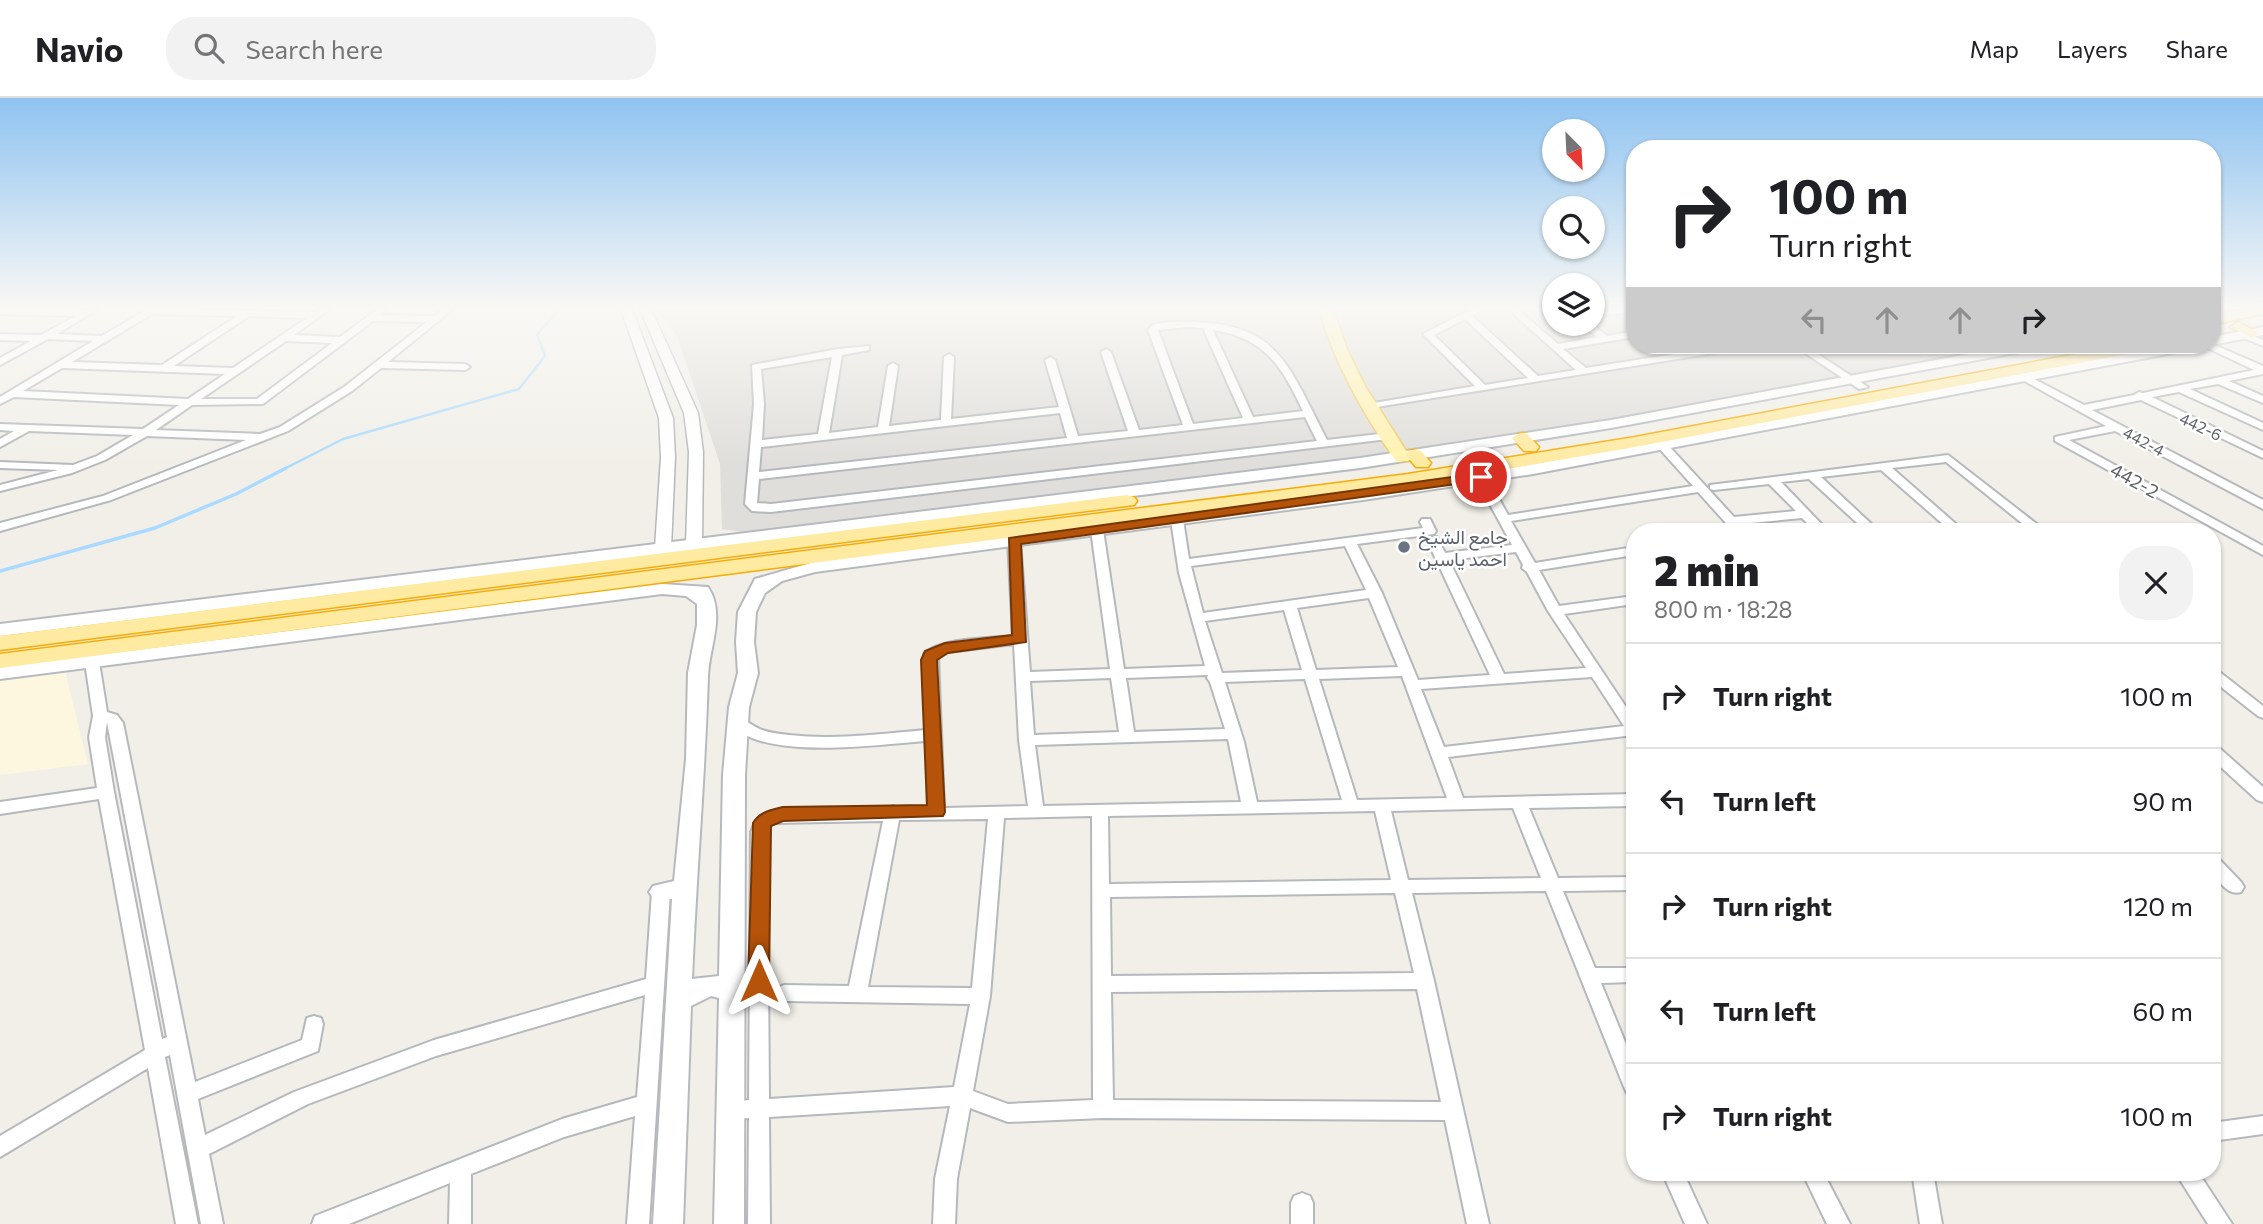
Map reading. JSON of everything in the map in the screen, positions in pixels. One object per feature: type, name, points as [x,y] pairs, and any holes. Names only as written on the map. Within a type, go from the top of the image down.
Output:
[{"type":"highway","points":[[1629,437],[1857,384],[1987,362]]},
{"type":"highway","points":[[0,643],[501,573],[1361,491],[1527,454],[1629,437],[1771,422],[2068,362]]},
{"type":"highway","points":[[0,660],[540,597],[663,577],[805,559],[932,534],[1413,458],[1527,454]]},
{"type":"main road","points":[[1344,362],[1368,407],[1388,436],[1413,458]]},
{"type":"main road","points":[[0,631],[501,573],[694,545],[932,534],[1014,541],[1177,520],[1361,491],[1481,477],[1527,454],[1961,362]]},
{"type":"main road","points":[[1852,406],[2109,362]]},
{"type":"main road","points":[[1527,454],[1663,446],[1771,422]]},
{"type":"main road","points":[[755,592],[776,577],[932,534]]},
{"type":"main road","points":[[729,1224],[738,715],[748,673],[745,642],[747,612],[755,592],[771,572],[805,559]]},
{"type":"main road","points":[[663,577],[693,583],[702,592],[706,612],[698,667],[699,701],[685,888],[668,1224]]},
{"type":"main road","points":[[0,673],[540,597],[662,589],[691,591],[706,612]]},
{"type":"main road","points":[[661,892],[685,888]]},
{"type":"main road","points":[[679,1001],[696,988],[707,985],[726,988],[732,993]]},
{"type":"street","points":[[0,401],[66,362]]},
{"type":"street","points":[[163,369],[174,362]]},
{"type":"street","points":[[0,488],[80,467],[144,433],[249,362]]},
{"type":"street","points":[[11,394],[189,402],[260,402],[314,362]]},
{"type":"street","points":[[0,527],[97,501],[265,437],[313,414],[383,362]]},
{"type":"street","points":[[646,362],[664,408],[668,457],[663,548]]},
{"type":"street","points":[[669,362],[688,404],[696,452],[694,545]]},
{"type":"street","points":[[786,362],[756,367],[757,444],[751,504],[756,508],[1388,436]]},
{"type":"street","points":[[822,436],[836,362]]},
{"type":"street","points":[[946,422],[949,362]]},
{"type":"street","points":[[1051,362],[1073,439]]},
{"type":"street","points":[[1109,362],[1134,432]]},
{"type":"street","points":[[1165,362],[1189,426]]},
{"type":"street","points":[[1223,362],[1249,420]]},
{"type":"street","points":[[1280,362],[1323,442]]},
{"type":"street","points":[[1456,362],[1483,388]]},
{"type":"street","points":[[1516,362],[1535,379]]},
{"type":"street","points":[[1573,362],[1583,371]]},
{"type":"street","points":[[1368,407],[1641,362]]},
{"type":"street","points":[[1823,362],[1857,384]]},
{"type":"street","points":[[2244,362],[2263,370]]},
{"type":"street","points":[[60,365],[234,372]]},
{"type":"street","points":[[379,365],[466,366]]},
{"type":"street","points":[[883,430],[893,366]]},
{"type":"street","points":[[2082,409],[2263,370]]},
{"type":"street","name":"442-4","points":[[2024,378],[2263,505]]},
{"type":"street","points":[[2218,380],[2263,400]]},
{"type":"street","points":[[2179,388],[2263,427]]},
{"type":"street","name":"442-6","points":[[2139,396],[2263,455]]},
{"type":"street","points":[[757,444],[1063,410]]},
{"type":"street","points":[[753,476],[1308,414]]},
{"type":"street","points":[[0,427],[265,437]]},
{"type":"street","name":"442-2","points":[[2118,428],[2059,439],[2213,523]]},
{"type":"street","points":[[0,444],[25,429]]},
{"type":"street","points":[[1663,446],[1731,521],[1806,514]]},
{"type":"street","points":[[668,457],[696,452]]},
{"type":"street","points":[[1714,487],[1948,458],[2030,523]]},
{"type":"street","points":[[0,465],[80,467]]},
{"type":"street","points":[[1883,466],[1949,523]]},
{"type":"street","points":[[1811,474],[1864,523]]},
{"type":"street","points":[[1481,477],[1528,568],[1626,717]]},
{"type":"street","points":[[1771,479],[1814,523]]},
{"type":"street","points":[[1503,519],[1700,488]]},
{"type":"street","points":[[1177,520],[1180,543],[1213,674],[1234,734],[1250,806]]},
{"type":"street","points":[[1186,563],[1430,531],[1426,522]]},
{"type":"street","name":"442-2","points":[[2221,528],[2263,551]]},
{"type":"street","points":[[1097,530],[1127,737]]},
{"type":"street","points":[[2221,534],[2231,533]]},
{"type":"street","points":[[1433,540],[1499,679]]},
{"type":"street","points":[[1014,541],[1027,740],[1036,810]]},
{"type":"street","points":[[1349,541],[1375,593],[1457,803]]},
{"type":"street","points":[[1441,557],[1520,548]]},
{"type":"street","points":[[1528,568],[1626,552]]},
{"type":"street","points":[[1199,618],[1375,593]]},
{"type":"street","points":[[1555,611],[1626,601]]},
{"type":"street","points":[[1289,604],[1351,805]]},
{"type":"street","points":[[936,812],[931,654],[945,648],[1020,639]]},
{"type":"street","points":[[92,662],[100,716],[97,737],[106,792],[187,1224]]},
{"type":"street","points":[[1023,677],[1119,673],[1499,679],[1597,672]]},
{"type":"street","points":[[2221,680],[2263,713]]},
{"type":"street","points":[[738,715],[755,734],[791,742],[932,735]]},
{"type":"street","points":[[100,716],[112,718],[116,723],[212,1224]]},
{"type":"street","points":[[1439,753],[1626,731]]},
{"type":"street","points":[[1027,740],[1234,734]]},
{"type":"street","points":[[2221,758],[2263,796]]},
{"type":"street","points":[[0,808],[106,792]]},
{"type":"street","points":[[759,1224],[760,827],[771,817],[783,814],[1626,800]]},
{"type":"street","points":[[1519,802],[1626,1067]]},
{"type":"street","points":[[1381,804],[1399,887],[1425,981],[1478,1224]]},
{"type":"street","points":[[1100,809],[1103,1109]]},
{"type":"street","points":[[944,1224],[946,1179],[981,996],[997,811]]},
{"type":"street","points":[[857,995],[894,813]]},
{"type":"street","points":[[2221,872],[2235,887]]},
{"type":"street","points":[[1101,891],[1626,883]]},
{"type":"street","points":[[638,1224],[661,892]]},
{"type":"street","points":[[1590,976],[1626,975]]},
{"type":"street","points":[[1103,984],[1425,981]]},
{"type":"street","points":[[198,1149],[301,1098],[433,1048],[655,984]]},
{"type":"street","points":[[784,993],[981,996]]},
{"type":"street","points":[[187,1094],[311,1045],[314,1024]]},
{"type":"street","points":[[0,1147],[176,1041]]},
{"type":"street","points":[[730,1110],[960,1096],[1008,1113],[1103,1109],[1453,1111]]},
{"type":"street","points":[[323,1224],[562,1128],[645,1104]]},
{"type":"street","points":[[2221,1131],[2263,1125]]},
{"type":"street","points":[[460,1224],[461,1168]]},
{"type":"street","points":[[1676,1181],[1696,1224]]},
{"type":"street","points":[[1817,1181],[1839,1224]]},
{"type":"street","points":[[1924,1181],[1931,1224]]},
{"type":"street","points":[[2191,1181],[2221,1224]]},
{"type":"shaded area","points":[[686,362],[1961,362],[1516,444],[757,534],[722,529],[720,464]]},
{"type":"shaded area","points":[[63,663],[88,764],[0,775],[0,671]]},
{"type":"waterway","points":[[282,470],[343,439],[519,389],[541,362]]},
{"type":"waterway","points":[[0,571],[155,528],[236,494],[286,468]]},
{"type":"place","name":"جامع الشيخ احمد ياسين","points":[[1404,547]]},
{"type":"route","points":[[759,981],[759,832],[762,823],[783,814],[936,812],[929,660],[931,654],[945,648],[1020,639],[1014,541],[1481,477]]}]
